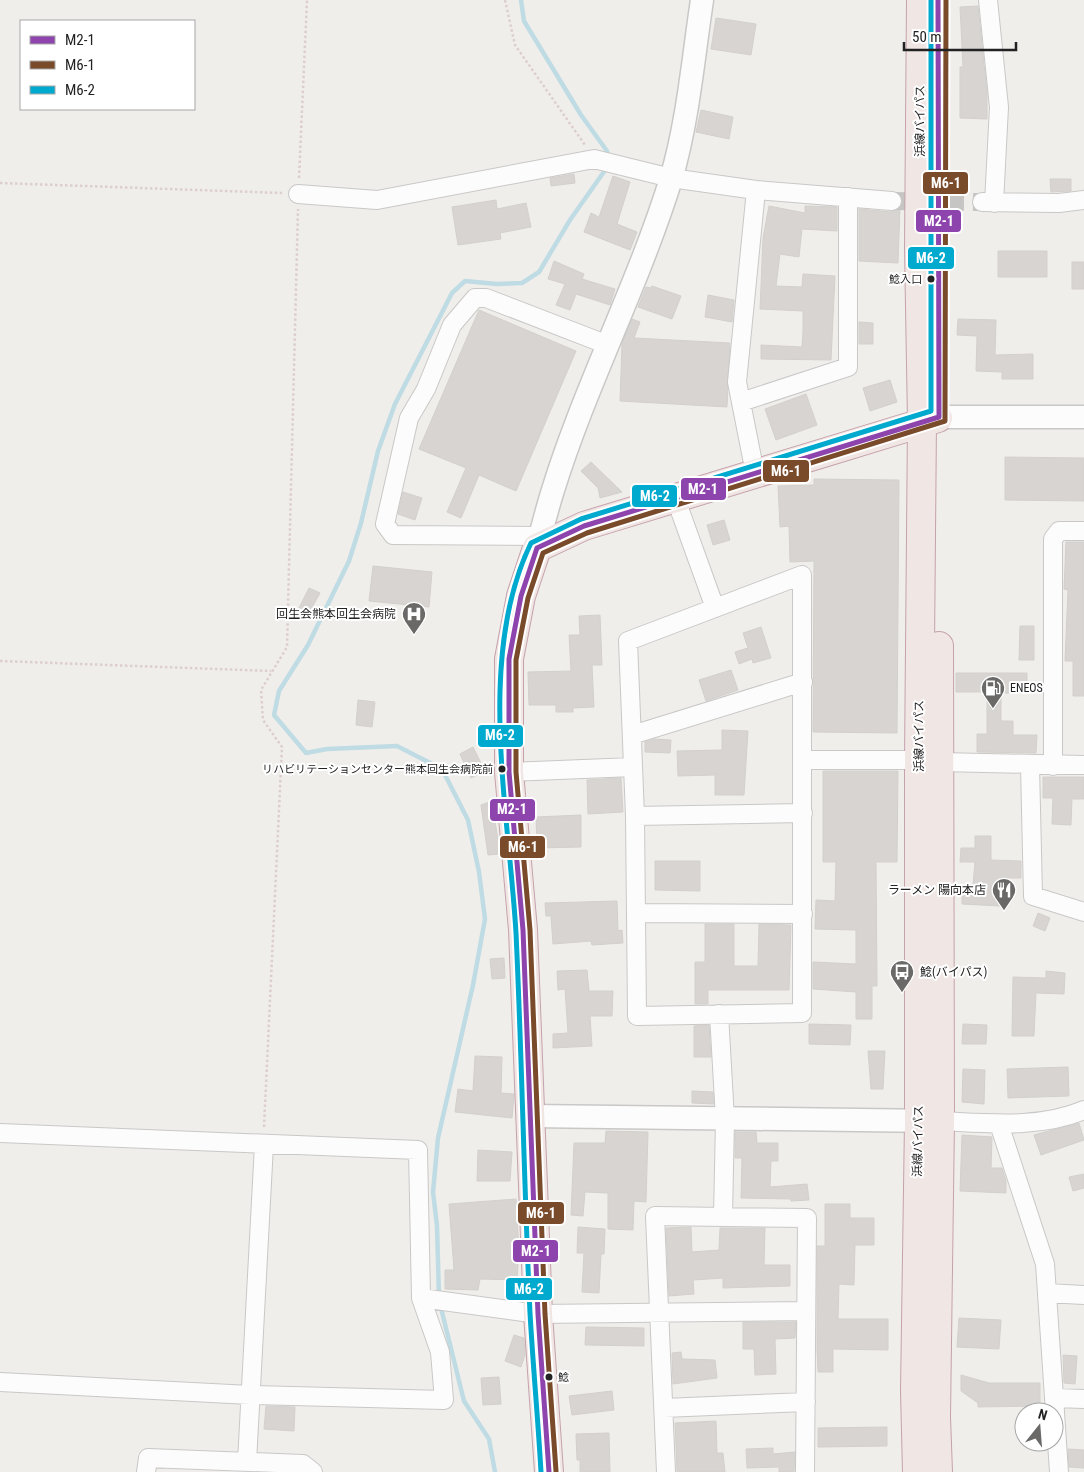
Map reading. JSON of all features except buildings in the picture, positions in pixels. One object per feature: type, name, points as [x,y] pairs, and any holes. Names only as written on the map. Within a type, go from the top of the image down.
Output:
[{"type":"highway","name":"浜線バイパス","points":[[921,0],[919,248],[930,420]]},
{"type":"highway","name":"浜線バイパス","points":[[938,0],[930,420],[928,761],[929,1121],[938,1472]]},
{"type":"highway","points":[[549,1472],[538,1314],[523,930],[509,772],[508,659],[521,596],[539,542],[675,497],[930,420]]},
{"type":"highway","name":"浜線バイパス","points":[[917,1472],[915,1391],[929,1121]]},
{"type":"street","points":[[608,345],[486,298],[476,298],[452,325],[426,389],[409,418],[385,524],[393,535],[539,542],[558,474],[608,345],[671,178],[682,136],[702,0]]},
{"type":"street","points":[[988,0],[999,107],[988,202],[1059,203],[1084,200]]},
{"type":"street","points":[[298,194],[377,200],[594,159],[671,178],[756,190],[892,201]]},
{"type":"street","points":[[755,473],[737,382],[756,190]]},
{"type":"street","points":[[741,402],[848,368],[848,198]]},
{"type":"street","points":[[930,420],[1084,417]]},
{"type":"street","points":[[675,497],[715,608]]},
{"type":"street","points":[[1053,766],[1053,538],[1059,531],[1084,531]]},
{"type":"street","points":[[802,575],[802,1013],[637,1016],[635,816],[628,641],[715,608],[802,575]]},
{"type":"street","points":[[632,735],[802,682]]},
{"type":"street","points":[[803,760],[928,761],[1030,766],[1084,765]]},
{"type":"street","points":[[509,772],[633,766]]},
{"type":"street","points":[[1030,766],[1032,896],[1084,912]]},
{"type":"street","points":[[635,816],[803,813]]},
{"type":"street","points":[[636,913],[802,914]]},
{"type":"street","points":[[720,1014],[725,1119],[723,1217]]},
{"type":"street","points":[[530,1116],[929,1121],[999,1124],[1071,1116],[1084,1110]]},
{"type":"street","points":[[999,1124],[1045,1264],[1056,1398],[1059,1472]]},
{"type":"street","points":[[0,1133],[418,1150],[421,1298],[440,1352],[444,1400],[250,1395],[0,1382]]},
{"type":"street","points":[[247,1462],[264,1145]]},
{"type":"street","points":[[666,1472],[655,1216],[807,1218],[805,1472]]},
{"type":"street","points":[[1047,1293],[1084,1295]]},
{"type":"street","points":[[421,1298],[538,1314],[806,1311]]},
{"type":"street","points":[[1056,1398],[1084,1399]]},
{"type":"street","points":[[664,1408],[806,1402]]},
{"type":"street","points":[[146,1472],[148,1458],[303,1464],[313,1472]]},
{"type":"path","points":[[264,1145],[282,747],[263,720],[261,690],[287,647],[298,194],[307,0]]},
{"type":"path","points":[[505,0],[515,45],[594,159]]},
{"type":"path","points":[[0,183],[298,194]]},
{"type":"path","points":[[0,661],[271,671]]},
{"type":"waterway","points":[[521,0],[524,21],[581,115],[607,151],[608,158]]},
{"type":"waterway","points":[[439,1297],[437,1226],[433,1192],[438,1138],[473,985],[485,919],[479,872],[468,820],[442,769],[397,746],[327,749],[306,753],[274,715],[279,691],[308,645],[349,561],[361,523],[378,451],[395,404],[452,293],[465,281],[497,284],[522,283],[539,272],[570,220],[608,166]]},
{"type":"waterway","points":[[440,1304],[464,1401],[489,1439],[495,1472]]},
{"type":"tunnel","points":[[892,201],[982,202]]},
{"type":"transit line","name":"M6-2","points":[[541,1472],[530,1313],[516,933],[500,735],[500,684],[504,635],[514,587],[531,543],[581,519],[931,411],[931,0]]},
{"type":"transit line","name":"M2-1","points":[[549,1472],[538,1314],[523,930],[509,772],[509,659],[521,596],[537,548],[584,526],[939,417],[938,0]]},
{"type":"transit line","name":"M6-1","points":[[556,1471],[545,1314],[530,930],[516,772],[516,660],[528,598],[543,553],[587,533],[945,421],[946,0]]},
{"type":"place","name":"鯰入口","points":[[931,279]]},
{"type":"place","name":"回生会熊本回生会病院","points":[[414,635]]},
{"type":"place","name":"ENEOS","points":[[993,709]]},
{"type":"place","name":"リハビリテーションセンター熊本回生会病院前","points":[[502,769]]},
{"type":"place","name":"ラーメン 陽向本店","points":[[1004,911]]},
{"type":"place","name":"鯰(バイパス)","points":[[902,993]]},
{"type":"place","name":"鯰","points":[[549,1377]]}]
